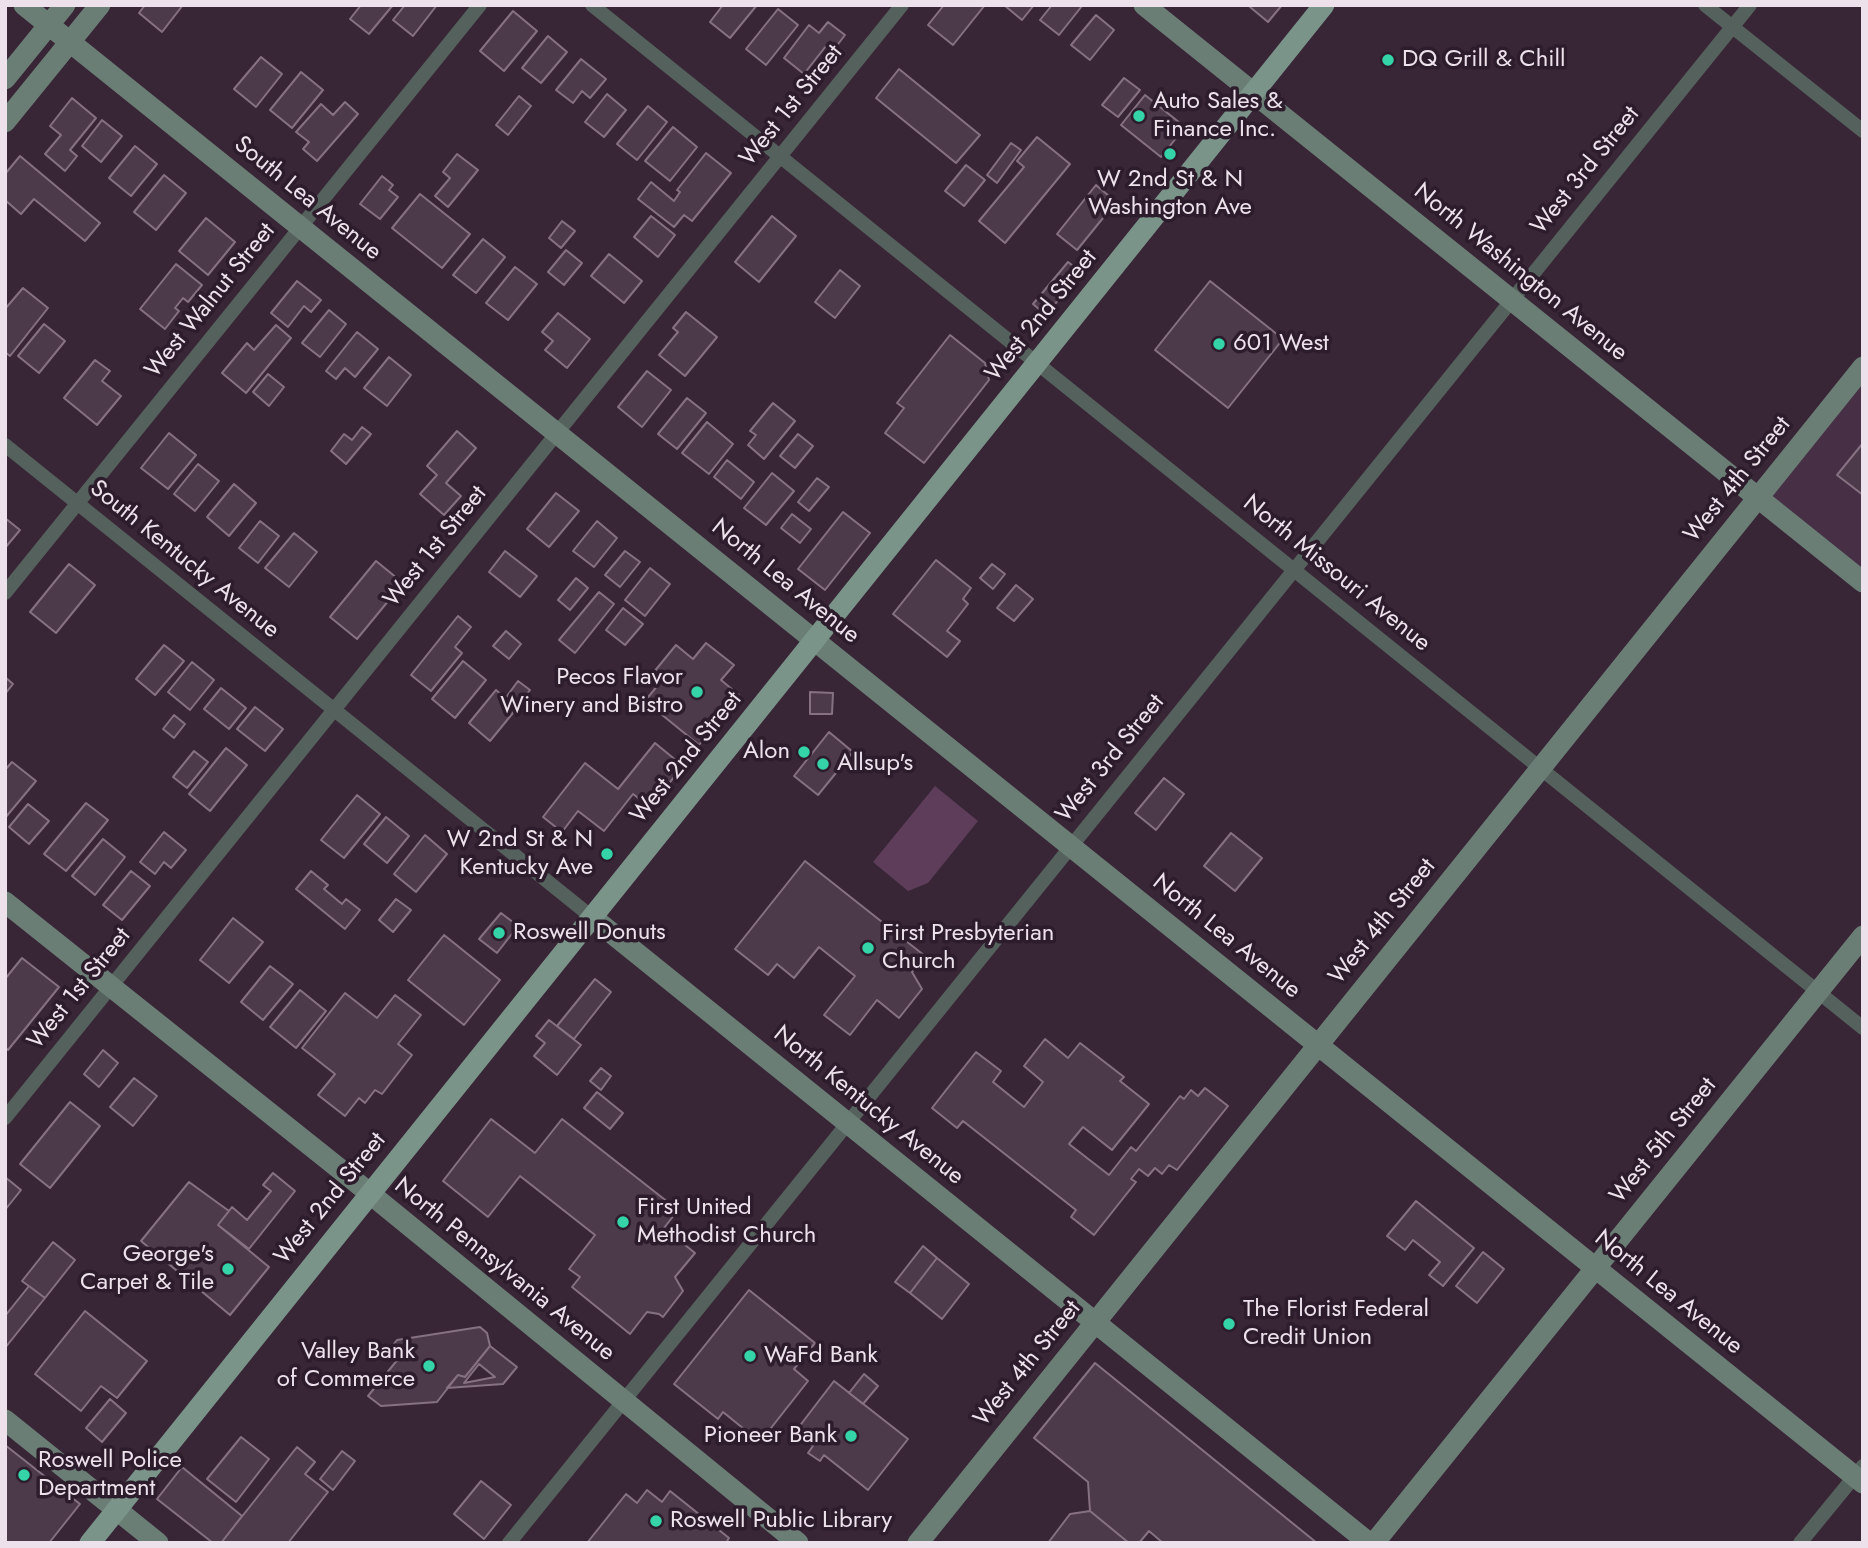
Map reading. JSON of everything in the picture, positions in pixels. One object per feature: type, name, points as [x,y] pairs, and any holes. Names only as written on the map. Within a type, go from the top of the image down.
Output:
[{"type":"main road","name":"West 2nd Street","points":[[90,1543],[1324,5]]},
{"type":"street","name":"South Lea Avenue","points":[[24,5],[556,434]]},
{"type":"street","points":[[5,79],[65,5]]},
{"type":"street","points":[[5,122],[100,5]]},
{"type":"street","name":"West Walnut Street","points":[[5,593],[480,5]]},
{"type":"street","name":"North Missouri Avenue","points":[[592,5],[1863,1028]]},
{"type":"street","name":"West 1st Street","points":[[5,1118],[902,5]]},
{"type":"street","name":"North Washington Avenue","points":[[1144,5],[1863,582]]},
{"type":"street","points":[[1705,5],[1863,131]]},
{"type":"street","name":"West 3rd Street","points":[[509,1543],[1750,5]]},
{"type":"street","name":"West 4th Street","points":[[918,1543],[1863,368]]},
{"type":"street","name":"North Lea Avenue","points":[[556,434],[816,640],[1595,1268],[1860,1475]]},
{"type":"street","name":"South Kentucky Avenue","points":[[5,445],[333,710]]},
{"type":"street","name":"North Kentucky Avenue","points":[[333,710],[1368,1543]]},
{"type":"street","name":"North Pennsylvania Avenue","points":[[5,901],[798,1543]]},
{"type":"street","name":"West 5th Street","points":[[1374,1543],[1863,936]]},
{"type":"street","points":[[5,1420],[158,1543]]},
{"type":"street","points":[[1800,1543],[1860,1475]]},
{"type":"shaded area","points":[[1863,367],[1863,582],[1759,497]]},
{"type":"shaded area","points":[[935,786],[978,821],[928,883],[908,891],[873,862]]},
{"type":"building","points":[[145,5],[183,5],[162,32],[139,13]]},
{"type":"building","points":[[361,5],[393,5],[369,34],[350,19]]},
{"type":"building","points":[[405,5],[437,5],[413,36],[393,20]]},
{"type":"building","points":[[723,5],[757,5],[730,38],[710,22]]},
{"type":"building","points":[[944,5],[985,5],[953,45],[928,25]]},
{"type":"building","points":[[1004,5],[1034,5],[1022,20]]},
{"type":"building","points":[[1052,5],[1082,5],[1059,35],[1040,20]]},
{"type":"building","points":[[1282,5],[1268,22],[1250,7]]},
{"type":"building","points":[[778,9],[798,25],[766,65],[746,49]]},
{"type":"building","points":[[513,11],[537,31],[504,71],[480,51]]},
{"type":"building","points":[[1096,15],[1114,30],[1090,60],[1071,45]]},
{"type":"building","points":[[828,22],[845,35],[832,52],[826,46],[804,74],[784,58],[809,25],[819,33]]},
{"type":"building","points":[[548,36],[567,52],[541,83],[522,68]]},
{"type":"building","points":[[261,57],[282,74],[256,107],[234,89]]},
{"type":"building","points":[[581,59],[606,79],[590,98],[582,91],[573,103],[556,90]]},
{"type":"building","points":[[899,69],[980,135],[956,163],[876,98]]},
{"type":"building","points":[[301,72],[323,90],[292,128],[270,110]]},
{"type":"building","points":[[1124,78],[1140,90],[1118,117],[1102,105]]},
{"type":"building","points":[[607,94],[626,110],[604,137],[585,122]]},
{"type":"building","points":[[1145,95],[1185,127],[1161,157],[1121,125]]},
{"type":"building","points":[[519,96],[531,106],[508,135],[496,125]]},
{"type":"building","points":[[72,98],[96,118],[70,150],[77,156],[65,171],[45,154],[61,135],[50,126]]},
{"type":"building","points":[[345,102],[358,114],[317,161],[303,149],[309,142],[296,132],[321,104],[333,115]]},
{"type":"building","points":[[648,106],[667,122],[637,160],[617,144]]},
{"type":"building","points":[[102,120],[122,136],[101,162],[82,146]]},
{"type":"building","points":[[673,127],[697,147],[670,181],[645,161]]},
{"type":"building","points":[[1037,137],[1070,164],[1005,243],[979,221],[1024,167],[1017,161]]},
{"type":"building","points":[[1011,143],[1021,150],[997,183],[987,175]]},
{"type":"building","points":[[135,146],[157,164],[131,196],[109,178]]},
{"type":"building","points":[[706,153],[731,173],[692,221],[684,215],[674,227],[638,199],[651,182],[674,201],[680,192],[677,190]]},
{"type":"building","points":[[457,154],[478,170],[448,207],[435,196],[450,178],[443,172]]},
{"type":"building","points":[[20,156],[100,223],[85,241],[34,199],[21,214],[5,200],[5,174]]},
{"type":"building","points":[[966,165],[985,180],[964,206],[945,191]]},
{"type":"building","points":[[164,175],[186,193],[156,230],[134,212]]},
{"type":"building","points":[[382,176],[393,185],[389,190],[398,197],[380,219],[360,204]]},
{"type":"building","points":[[1096,185],[1116,202],[1077,250],[1057,234]]},
{"type":"building","points":[[420,194],[470,234],[442,268],[392,228]]},
{"type":"building","points":[[651,216],[675,235],[658,257],[634,237]]},
{"type":"building","points":[[772,216],[796,236],[759,282],[735,262]]},
{"type":"building","points":[[206,218],[235,242],[208,275],[179,251]]},
{"type":"building","points":[[562,221],[575,231],[561,248],[549,238]]},
{"type":"building","points":[[483,239],[505,257],[476,293],[453,275]]},
{"type":"building","points":[[566,250],[582,263],[564,285],[548,272]]},
{"type":"building","points":[[609,254],[642,281],[624,303],[591,276]]},
{"type":"building","points":[[1068,262],[1081,272],[1046,315],[1033,304]]},
{"type":"building","points":[[176,264],[202,285],[188,302],[183,298],[175,308],[179,311],[165,329],[140,309]]},
{"type":"building","points":[[515,267],[537,284],[508,320],[486,303]]},
{"type":"building","points":[[840,270],[860,286],[835,318],[815,302]]},
{"type":"building","points":[[297,281],[321,300],[311,312],[304,306],[288,327],[271,313]]},
{"type":"building","name":"601 West","points":[[1210,281],[1283,339],[1228,408],[1155,350]]},
{"type":"building","points":[[23,288],[48,308],[10,356],[5,352],[5,309]]},
{"type":"building","points":[[329,310],[346,324],[320,357],[302,343]]},
{"type":"building","points":[[686,312],[717,337],[685,376],[659,355],[678,332],[673,328]]},
{"type":"building","points":[[558,313],[590,339],[567,368],[545,350],[553,341],[542,332]]},
{"type":"building","points":[[44,324],[65,341],[39,373],[18,356]]},
{"type":"building","points":[[276,325],[291,338],[246,393],[222,373],[247,343],[254,350]]},
{"type":"building","points":[[357,332],[378,349],[355,377],[345,368],[336,379],[326,371]]},
{"type":"building","points":[[950,335],[985,363],[989,380],[924,463],[885,433],[904,408],[897,403]]},
{"type":"building","points":[[389,357],[411,375],[387,406],[364,388]]},
{"type":"building","points":[[95,360],[110,371],[102,381],[121,396],[97,425],[64,398]]},
{"type":"building","points":[[647,371],[671,390],[642,427],[618,407]]},
{"type":"building","points":[[268,374],[284,387],[269,406],[253,392]]},
{"type":"building","points":[[687,398],[706,413],[677,449],[658,434]]},
{"type":"building","points":[[773,403],[795,421],[764,459],[748,445],[756,435],[750,431]]},
{"type":"building","points":[[707,422],[733,444],[709,474],[682,453]]},
{"type":"building","points":[[362,427],[371,434],[346,464],[331,451],[344,434],[352,440]]},
{"type":"building","points":[[457,431],[476,448],[446,483],[461,496],[444,515],[420,494],[437,475],[427,466]]},
{"type":"building","points":[[169,433],[196,455],[168,489],[141,468]]},
{"type":"building","points":[[798,434],[813,446],[795,468],[780,456]]},
{"type":"building","points":[[1863,443],[1863,495],[1837,475]]},
{"type":"building","points":[[727,460],[754,482],[741,499],[714,477]]},
{"type":"building","points":[[198,464],[219,481],[195,511],[174,494]]},
{"type":"building","points":[[772,473],[794,491],[766,525],[744,508]]},
{"type":"building","points":[[817,478],[829,487],[809,511],[798,502]]},
{"type":"building","points":[[234,484],[256,503],[229,536],[207,517]]},
{"type":"building","points":[[556,493],[579,511],[549,547],[527,529]]},
{"type":"building","points":[[843,512],[870,533],[825,590],[798,569]]},
{"type":"building","points":[[792,514],[811,529],[800,543],[781,528]]},
{"type":"building","points":[[5,518],[20,530],[5,548]]},
{"type":"building","points":[[260,521],[279,536],[258,563],[239,548]]},
{"type":"building","points":[[597,521],[617,538],[594,567],[573,551]]},
{"type":"building","points":[[294,533],[317,552],[289,587],[265,568]]},
{"type":"building","points":[[505,551],[537,576],[520,597],[489,572]]},
{"type":"building","points":[[625,551],[640,562],[620,587],[605,575]]},
{"type":"building","points":[[936,560],[971,588],[963,599],[968,604],[947,631],[960,641],[947,657],[893,614]]},
{"type":"building","points":[[376,561],[403,583],[357,639],[330,617]]},
{"type":"building","points":[[69,564],[95,585],[56,633],[30,612]]},
{"type":"building","points":[[992,564],[1005,574],[993,589],[980,578]]},
{"type":"building","points":[[650,568],[670,584],[645,616],[625,600]]},
{"type":"building","points":[[576,578],[588,588],[570,610],[558,600]]},
{"type":"building","points":[[1016,585],[1033,599],[1014,621],[997,608]]},
{"type":"building","points":[[599,592],[614,604],[575,653],[559,640]]},
{"type":"building","points":[[623,608],[643,624],[625,645],[606,630]]},
{"type":"building","points":[[458,616],[471,627],[455,647],[462,653],[431,691],[411,675]]},
{"type":"building","points":[[506,631],[521,644],[509,659],[493,646]]},
{"type":"building","points":[[706,643],[734,665],[721,680],[739,695],[699,745],[645,701],[658,685],[649,678],[676,645],[693,659]]},
{"type":"building","points":[[164,645],[184,661],[155,695],[136,679]]},
{"type":"building","points":[[463,661],[486,680],[455,718],[432,699]]},
{"type":"building","points":[[192,662],[214,680],[190,710],[168,692]]},
{"type":"building","points":[[5,677],[13,684],[5,694]]},
{"type":"building","points":[[518,681],[530,690],[518,705],[507,696]]},
{"type":"building","points":[[221,688],[246,708],[229,729],[204,709]]},
{"type":"building","points":[[496,690],[517,708],[490,741],[469,723]]},
{"type":"building","points":[[810,692],[833,693],[832,714],[810,714]]},
{"type":"building","points":[[255,707],[283,729],[265,751],[237,729]]},
{"type":"building","points":[[174,715],[185,724],[174,738],[163,729]]},
{"type":"building","name":"Allsup's","points":[[829,732],[853,752],[818,795],[794,776]]},
{"type":"building","points":[[655,743],[683,766],[650,807],[633,794],[604,831],[578,811],[562,832],[543,817],[585,763],[618,789]]},
{"type":"building","points":[[226,748],[247,765],[210,811],[189,794]]},
{"type":"building","points":[[194,751],[208,762],[187,788],[173,777]]},
{"type":"building","points":[[12,762],[36,781],[5,818],[5,770]]},
{"type":"building","points":[[1164,778],[1184,794],[1156,830],[1135,813]]},
{"type":"building","points":[[357,795],[380,814],[344,858],[321,840]]},
{"type":"building","points":[[86,803],[108,820],[66,871],[44,854]]},
{"type":"building","points":[[28,804],[49,821],[29,844],[9,827]]},
{"type":"building","points":[[386,817],[409,836],[387,863],[364,844]]},
{"type":"building","points":[[164,832],[186,850],[171,868],[164,862],[155,874],[140,862]]},
{"type":"building","points":[[1231,833],[1262,858],[1235,891],[1204,866]]},
{"type":"building","points":[[425,835],[447,854],[416,892],[394,874]]},
{"type":"building","points":[[103,839],[125,857],[95,895],[72,876]]},
{"type":"building","name":"First Presbyterian Church","points":[[805,861],[925,956],[912,972],[922,989],[899,1018],[877,1000],[850,1035],[824,1015],[855,976],[819,947],[794,978],[777,964],[768,975],[735,949]]},
{"type":"building","points":[[131,871],[150,886],[122,920],[103,905]]},
{"type":"building","points":[[311,871],[328,885],[324,889],[342,904],[346,899],[360,910],[345,929],[296,889]]},
{"type":"building","points":[[396,899],[411,910],[393,932],[379,920]]},
{"type":"building","name":"Roswell Donuts","points":[[501,913],[518,926],[497,953],[479,939]]},
{"type":"building","points":[[233,918],[263,942],[229,983],[200,960]]},
{"type":"building","points":[[444,935],[500,980],[464,1025],[408,980]]},
{"type":"building","points":[[22,958],[59,987],[8,1050],[5,1047],[5,979]]},
{"type":"building","points":[[270,966],[293,984],[263,1020],[241,1002]]},
{"type":"building","points":[[595,979],[611,992],[574,1039],[557,1026]]},
{"type":"building","points":[[300,990],[326,1011],[296,1048],[270,1027]]},
{"type":"building","points":[[345,993],[377,1018],[395,995],[421,1015],[398,1044],[412,1055],[382,1094],[375,1090],[365,1103],[359,1098],[345,1116],[318,1095],[335,1074],[302,1048]]},
{"type":"building","points":[[549,1020],[581,1045],[557,1075],[534,1056],[545,1043],[536,1036]]},
{"type":"building","points":[[1045,1039],[1068,1058],[1080,1043],[1124,1077],[1120,1081],[1149,1104],[1112,1150],[1083,1127],[1069,1144],[1109,1175],[1131,1147],[1136,1151],[1180,1096],[1184,1099],[1191,1090],[1198,1096],[1205,1088],[1228,1106],[1177,1170],[1169,1165],[1162,1174],[1155,1168],[1148,1176],[1139,1169],[1131,1179],[1136,1182],[1094,1235],[1071,1217],[1076,1210],[963,1121],[957,1128],[932,1108],[976,1052],[1001,1071],[993,1082],[1024,1107],[1043,1082],[1024,1066]]},
{"type":"building","points":[[103,1050],[118,1063],[99,1087],[84,1074]]},
{"type":"building","points":[[601,1068],[611,1076],[601,1090],[590,1081]]},
{"type":"building","points":[[134,1078],[157,1096],[133,1126],[110,1107]]},
{"type":"building","points":[[597,1092],[623,1113],[610,1129],[584,1108]]},
{"type":"building","points":[[70,1102],[100,1126],[50,1188],[20,1164]]},
{"type":"building","name":"First United Methodist Church","points":[[491,1119],[535,1153],[562,1119],[678,1210],[664,1228],[695,1253],[675,1277],[683,1291],[663,1317],[647,1312],[630,1334],[572,1287],[580,1277],[569,1269],[595,1235],[520,1176],[488,1217],[443,1181]]},
{"type":"building","points":[[273,1173],[295,1191],[249,1249],[218,1225],[232,1207],[247,1220],[271,1191],[263,1185]]},
{"type":"building","points":[[5,1177],[21,1190],[5,1210]]},
{"type":"building","points":[[189,1182],[229,1211],[218,1225],[269,1267],[230,1315],[141,1241]]},
{"type":"building","points":[[1416,1201],[1474,1248],[1443,1286],[1429,1275],[1440,1262],[1413,1240],[1405,1250],[1387,1236]]},
{"type":"building","points":[[53,1242],[75,1260],[45,1298],[22,1281]]},
{"type":"building","name":"WaFd Bank","points":[[923,1246],[937,1258],[910,1293],[895,1282]]},
{"type":"building","points":[[1483,1252],[1504,1269],[1477,1303],[1456,1286]]},
{"type":"building","points":[[937,1258],[969,1284],[942,1319],[910,1293]]},
{"type":"building","points":[[29,1286],[45,1298],[5,1348],[5,1316]]},
{"type":"building","name":"WaFd Bank","points":[[749,1290],[815,1343],[794,1369],[808,1381],[760,1442],[723,1412],[718,1419],[674,1384]]},
{"type":"building","points":[[85,1311],[147,1361],[117,1398],[101,1386],[81,1411],[35,1374]]},
{"type":"building","points":[[480,1327],[487,1333],[490,1346],[465,1377],[458,1375],[437,1402],[381,1406],[368,1396],[403,1353],[393,1345],[397,1340]]},
{"type":"building","points":[[490,1346],[517,1367],[503,1384],[447,1388],[458,1375],[465,1377]],"holes":[[[479,1364],[495,1377],[464,1383]]]},
{"type":"building","points":[[1095,1363],[1317,1543],[1163,1543],[1149,1531],[1139,1543],[1129,1543],[1090,1511],[1088,1482],[1034,1438]]},
{"type":"building","points":[[864,1374],[878,1386],[863,1404],[849,1393]]},
{"type":"building","name":"Pioneer Bank","points":[[834,1381],[908,1439],[868,1490],[824,1455],[820,1461],[808,1453],[813,1446],[795,1432]]},
{"type":"building","points":[[110,1399],[126,1413],[102,1442],[86,1428]]},
{"type":"building","points":[[241,1437],[269,1459],[236,1502],[207,1479]]},
{"type":"building","name":"Roswell Police Department","points":[[5,1445],[80,1504],[49,1543],[5,1543]]},
{"type":"building","points":[[297,1447],[315,1462],[305,1474],[328,1492],[288,1543],[221,1543]]},
{"type":"building","points":[[342,1451],[355,1461],[333,1490],[320,1479]]},
{"type":"building","points":[[182,1467],[242,1516],[221,1543],[213,1543],[157,1499]]},
{"type":"building","points":[[481,1481],[511,1505],[484,1539],[454,1514]]},
{"type":"building","name":"Roswell Public Library","points":[[647,1490],[662,1502],[670,1491],[729,1538],[726,1543],[587,1543],[626,1494],[637,1503]]},
{"type":"building","points":[[1090,1511],[1129,1543],[1048,1543],[1070,1514]]},
{"type":"place","name":"DQ Grill & Chill","points":[[1388,60]]},
{"type":"place","name":"Auto Sales & Finance Inc.","points":[[1139,116]]},
{"type":"place","name":"W 2nd St & N Washington Ave","points":[[1170,154]]},
{"type":"place","name":"601 West","points":[[1219,344]]},
{"type":"place","name":"Pecos Flavor Winery and Bistro","points":[[697,692]]},
{"type":"place","name":"Alon","points":[[804,752]]},
{"type":"place","name":"Allsup's","points":[[823,764]]},
{"type":"place","name":"W 2nd St & N Kentucky Ave","points":[[607,854]]},
{"type":"place","name":"Roswell Donuts","points":[[499,933]]},
{"type":"place","name":"First Presbyterian Church","points":[[868,948]]},
{"type":"place","name":"First United Methodist Church","points":[[623,1222]]},
{"type":"place","name":"George's Carpet & Tile","points":[[228,1269]]},
{"type":"place","name":"The Florist Federal Credit Union","points":[[1229,1324]]},
{"type":"place","name":"WaFd Bank","points":[[750,1356]]},
{"type":"place","name":"Valley Bank of Commerce","points":[[429,1366]]},
{"type":"place","name":"Pioneer Bank","points":[[851,1436]]},
{"type":"place","name":"Roswell Police Department","points":[[24,1475]]},
{"type":"place","name":"Roswell Public Library","points":[[656,1521]]}]
